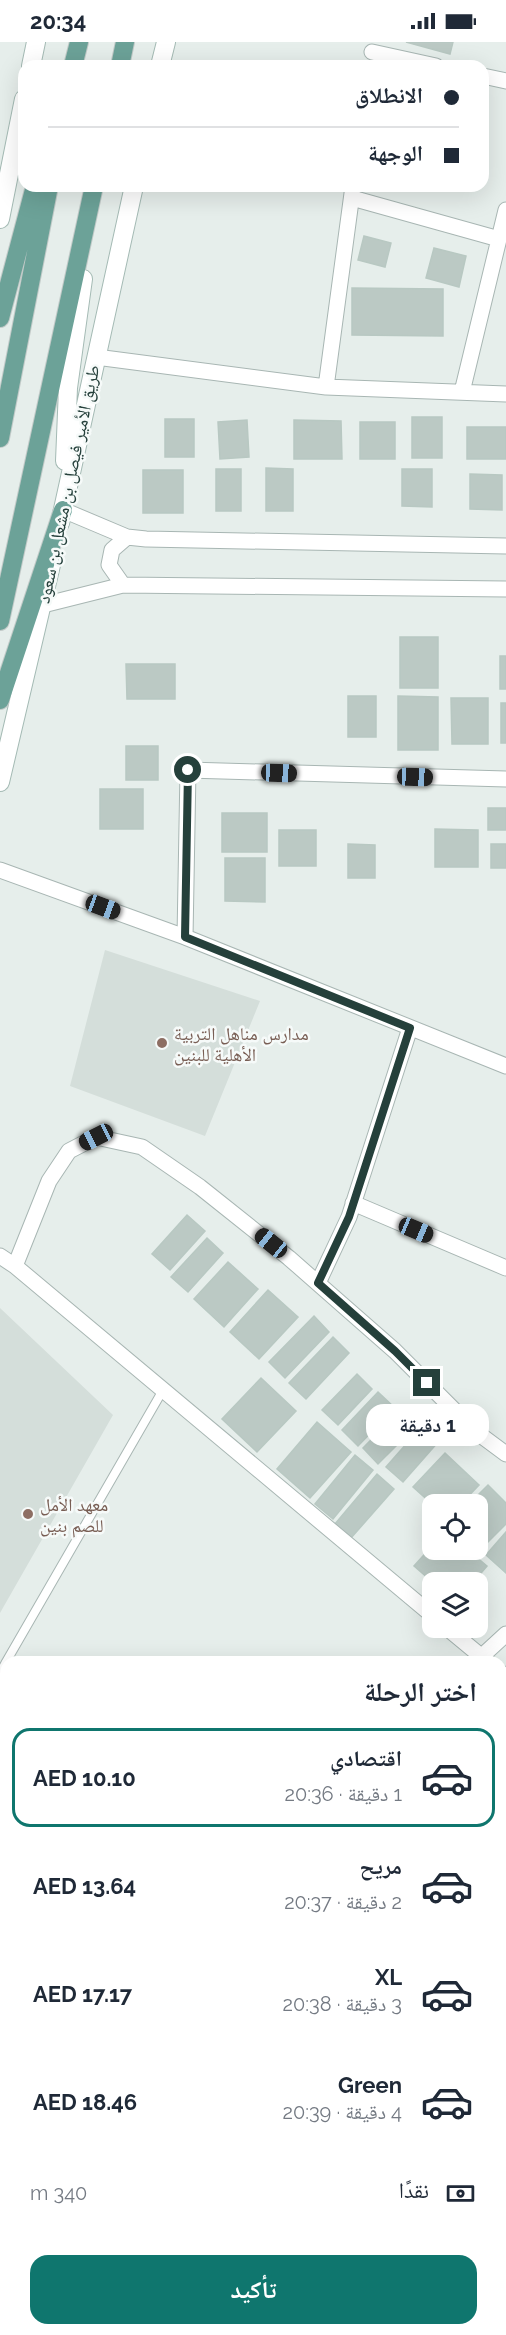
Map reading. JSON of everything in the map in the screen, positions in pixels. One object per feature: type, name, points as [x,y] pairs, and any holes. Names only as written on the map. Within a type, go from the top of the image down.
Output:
[{"type":"main road","points":[[32,60],[36,42]]},
{"type":"main road","points":[[74,60],[79,42]]},
{"type":"main road","points":[[121,60],[125,42]]},
{"type":"main road","points":[[162,60],[166,42]]},
{"type":"main road","points":[[0,216],[18,128]]},
{"type":"main road","points":[[0,318],[33,192]]},
{"type":"main road","points":[[0,438],[48,192]]},
{"type":"main road","name":"طريق الأمير فيصل بن مشعل بن سعود","points":[[0,621],[95,192]]},
{"type":"main road","points":[[0,700],[63,510],[68,388],[78,299],[97,212],[96,192]]},
{"type":"main road","name":"طريق الأمير فيصل بن مشعل بن سعود","points":[[0,782],[36,622],[43,605],[133,192]]},
{"type":"street","points":[[372,53],[406,60]]},
{"type":"street","points":[[489,77],[506,81]]},
{"type":"street","points":[[326,387],[352,192],[499,239]]},
{"type":"street","points":[[462,392],[506,210]]},
{"type":"street","points":[[96,357],[326,387],[506,394]]},
{"type":"street","points":[[63,510],[128,537],[506,546]]},
{"type":"street","points":[[123,585],[109,566],[112,550],[128,537]]},
{"type":"street","points":[[43,605],[123,585],[506,589]]},
{"type":"street","points":[[185,937],[188,770],[506,779]]},
{"type":"street","points":[[0,870],[185,937],[506,1066]]},
{"type":"street","points":[[318,1283],[353,1203],[410,1028]]},
{"type":"street","points":[[15,1266],[49,1181],[69,1151],[96,1137],[142,1148],[200,1187],[318,1283],[395,1351],[476,1431],[506,1454]]},
{"type":"street","points":[[353,1203],[506,1268]]},
{"type":"street","points":[[0,1256],[15,1266],[422,1607]]},
{"type":"street","points":[[487,1656],[506,1634]]},
{"type":"street","points":[[459,1638],[480,1656]]},
{"type":"lane","points":[[9,1656],[163,1390]]},
{"type":"shaded area","name":"مدارس مناهل التربية الأهلية للبنين","points":[[105,950],[260,1001],[205,1136],[70,1086]]},
{"type":"shaded area","name":"معهد الأمل للصم بنين","points":[[0,1308],[113,1415],[0,1613]]},
{"type":"building","points":[[406,42],[453,42],[450,54]]},
{"type":"building","points":[[364,236],[391,243],[385,267],[358,260]]},
{"type":"building","points":[[434,248],[466,256],[459,287],[426,278]]},
{"type":"building","points":[[352,288],[443,289],[443,336],[352,335]]},
{"type":"building","points":[[412,417],[442,417],[442,458],[412,458]]},
{"type":"building","points":[[165,419],[194,419],[194,457],[165,457]]},
{"type":"building","points":[[247,420],[249,457],[220,459],[218,422]]},
{"type":"building","points":[[294,420],[341,421],[342,459],[294,459]]},
{"type":"building","points":[[360,422],[395,422],[395,459],[360,459]]},
{"type":"building","points":[[467,427],[506,427],[506,459],[467,459]]},
{"type":"building","points":[[266,468],[293,469],[293,511],[266,511]]},
{"type":"building","points":[[216,469],[241,469],[241,511],[216,511]]},
{"type":"building","points":[[402,469],[432,469],[432,507],[402,506]]},
{"type":"building","points":[[143,470],[183,470],[183,513],[143,513]]},
{"type":"building","points":[[470,474],[502,475],[502,510],[470,509]]},
{"type":"building","points":[[400,637],[438,637],[438,688],[400,688]]},
{"type":"building","points":[[500,656],[506,656],[506,689],[500,689]]},
{"type":"building","points":[[126,664],[175,664],[175,699],[127,699]]},
{"type":"building","points":[[348,696],[376,696],[376,737],[348,737]]},
{"type":"building","points":[[398,696],[438,697],[438,750],[398,750]]},
{"type":"building","points":[[451,698],[488,698],[488,744],[452,744]]},
{"type":"building","points":[[501,703],[506,703],[506,743],[501,743]]},
{"type":"building","points":[[126,746],[158,746],[158,780],[126,780]]},
{"type":"building","points":[[100,789],[143,789],[143,829],[100,829]]},
{"type":"building","points":[[488,808],[506,808],[506,830],[488,830]]},
{"type":"building","points":[[222,813],[267,813],[267,852],[222,852]]},
{"type":"building","points":[[435,829],[478,830],[478,867],[435,867]]},
{"type":"building","points":[[279,830],[316,830],[316,866],[279,866]]},
{"type":"building","points":[[348,844],[375,845],[375,878],[348,878]]},
{"type":"building","points":[[491,844],[506,844],[506,868],[491,868]]},
{"type":"building","points":[[225,858],[265,858],[265,902],[225,901]]},
{"type":"building","points":[[187,1215],[205,1231],[170,1270],[152,1254]]},
{"type":"building","points":[[207,1238],[223,1253],[188,1292],[171,1277]]},
{"type":"building","points":[[228,1262],[258,1289],[224,1327],[194,1299]]},
{"type":"building","points":[[268,1290],[298,1317],[259,1359],[230,1332]]},
{"type":"building","points":[[314,1316],[329,1332],[285,1378],[269,1362]]},
{"type":"building","points":[[333,1337],[349,1353],[306,1399],[289,1383]]},
{"type":"building","points":[[357,1374],[372,1389],[338,1425],[322,1410]]},
{"type":"building","points":[[261,1378],[296,1411],[257,1452],[222,1419]]},
{"type":"building","points":[[378,1392],[395,1408],[358,1446],[342,1430]]},
{"type":"building","points":[[403,1407],[419,1423],[378,1464],[363,1448]]},
{"type":"building","points":[[317,1422],[351,1452],[310,1498],[277,1469]]},
{"type":"building","points":[[422,1426],[439,1441],[403,1482],[386,1467]]},
{"type":"building","points":[[445,1453],[479,1485],[470,1494],[422,1495],[413,1487]]},
{"type":"building","points":[[355,1455],[373,1470],[333,1519],[315,1504]]},
{"type":"building","points":[[377,1474],[394,1489],[351,1538],[335,1524]]},
{"type":"building","points":[[488,1485],[506,1503],[506,1524],[488,1542],[488,1494],[479,1494]]},
{"type":"building","points":[[506,1532],[506,1573],[488,1557],[488,1553]]},
{"type":"building","points":[[422,1557],[422,1560],[480,1560],[487,1566],[482,1572],[422,1573],[414,1566]]},
{"type":"place","name":"مدارس مناهل التربية الأهلية للبنين","points":[[162,1043]]},
{"type":"place","name":"معهد الأمل للصم بنين","points":[[28,1514]]},
{"type":"route","points":[[188,770],[185,937],[410,1028],[349,1217],[318,1283],[395,1351],[427,1383]]}]
